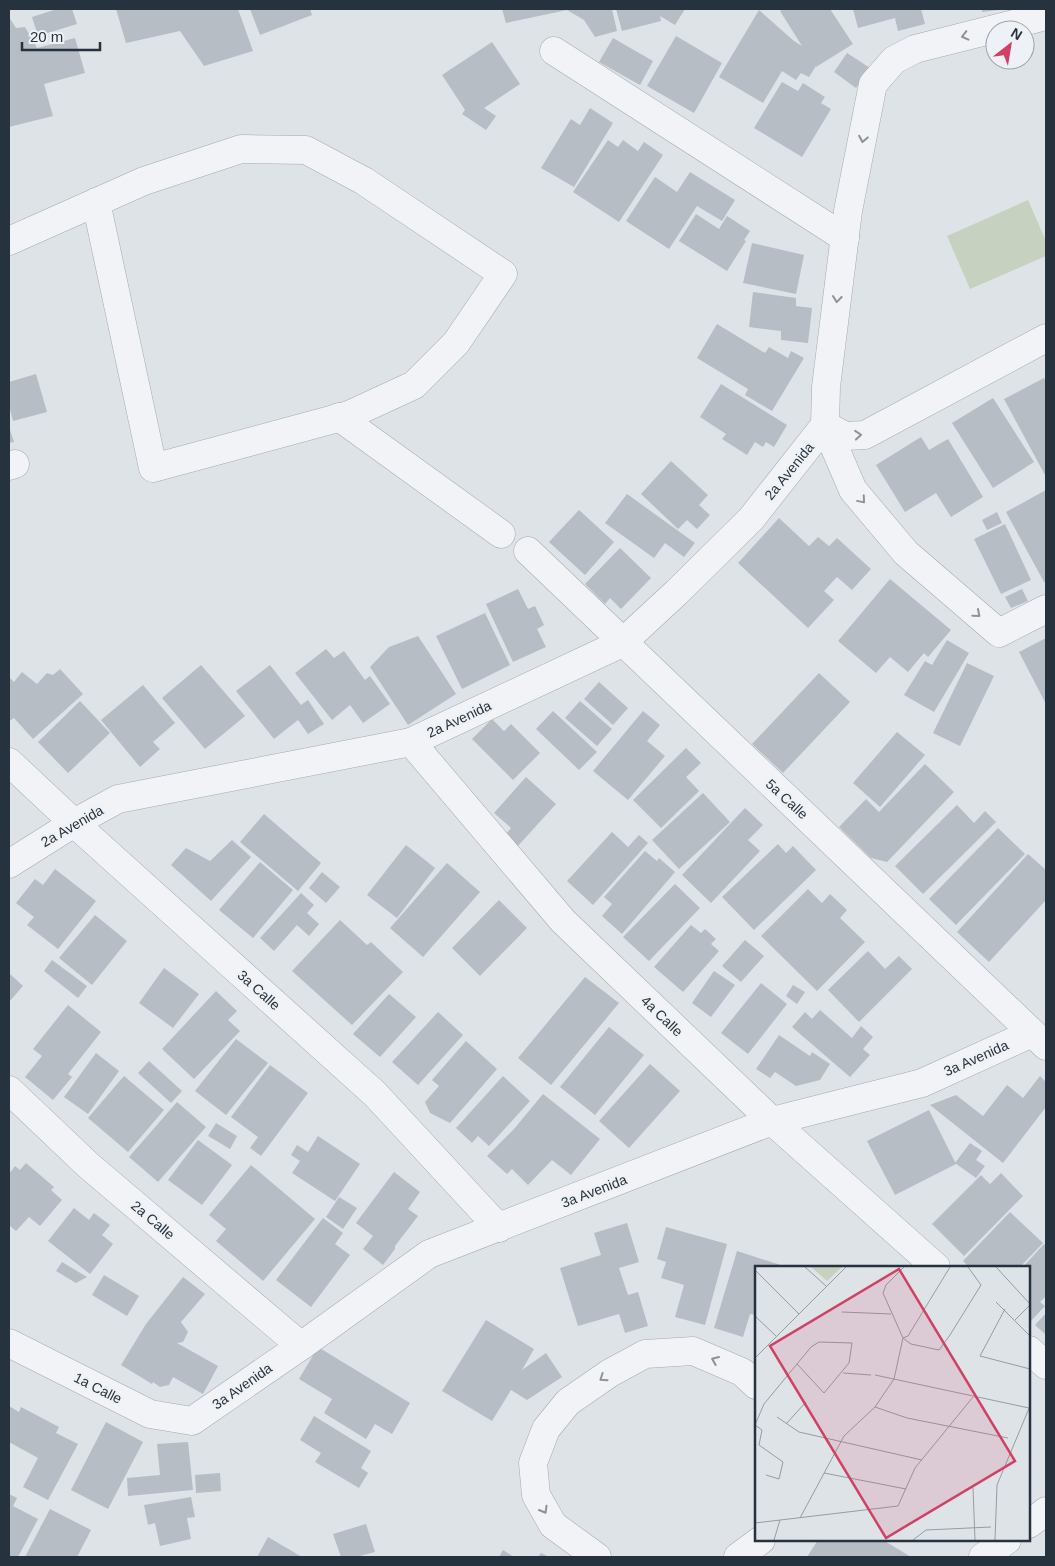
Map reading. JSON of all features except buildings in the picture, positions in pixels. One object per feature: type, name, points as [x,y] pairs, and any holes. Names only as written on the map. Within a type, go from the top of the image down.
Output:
[{"type":"street","points":[[1046,16],[916,49],[894,60],[873,84],[848,211],[826,387],[825,425],[853,490],[906,553],[999,633],[1046,609]]},
{"type":"street","points":[[554,51],[845,238]]},
{"type":"street","points":[[9,241],[96,202],[144,181],[241,149],[306,150],[364,181],[503,274],[456,344],[414,385],[349,415],[153,468],[96,202]]},
{"type":"street","points":[[825,425],[845,436],[865,435],[1046,338]]},
{"type":"street","points":[[339,417],[501,534]]},
{"type":"street","name":"2a Avenida","points":[[9,864],[74,823],[118,800],[411,742],[622,643],[751,519],[825,425]]},
{"type":"street","name":"5a Calle","points":[[528,551],[1039,1040]]},
{"type":"street","name":"4a Calle","points":[[411,742],[563,921],[772,1120],[935,1266]]},
{"type":"street","name":"3a Calle","points":[[9,762],[74,823],[376,1094],[499,1228]]},
{"type":"street","name":"3a Avenida","points":[[192,1421],[429,1254],[772,1120],[922,1083],[1039,1040]]},
{"type":"street","name":"2a Calle","points":[[9,1090],[88,1165],[301,1346]]},
{"type":"street","name":"1a Calle","points":[[9,1343],[150,1414],[192,1421]]},
{"type":"street","points":[[597,1557],[553,1525],[536,1495],[533,1463],[546,1429],[568,1402],[610,1373],[645,1354],[693,1351],[742,1372],[755,1384]]},
{"type":"street","points":[[1030,1351],[1046,1365]]},
{"type":"street","points":[[1030,1523],[1046,1511]]},
{"type":"street","points":[[738,1557],[759,1541]]},
{"type":"street","points":[[983,1557],[1006,1541]]},
{"type":"green space","points":[[1028,200],[1046,241],[1046,256],[970,289],[947,236]]}]
